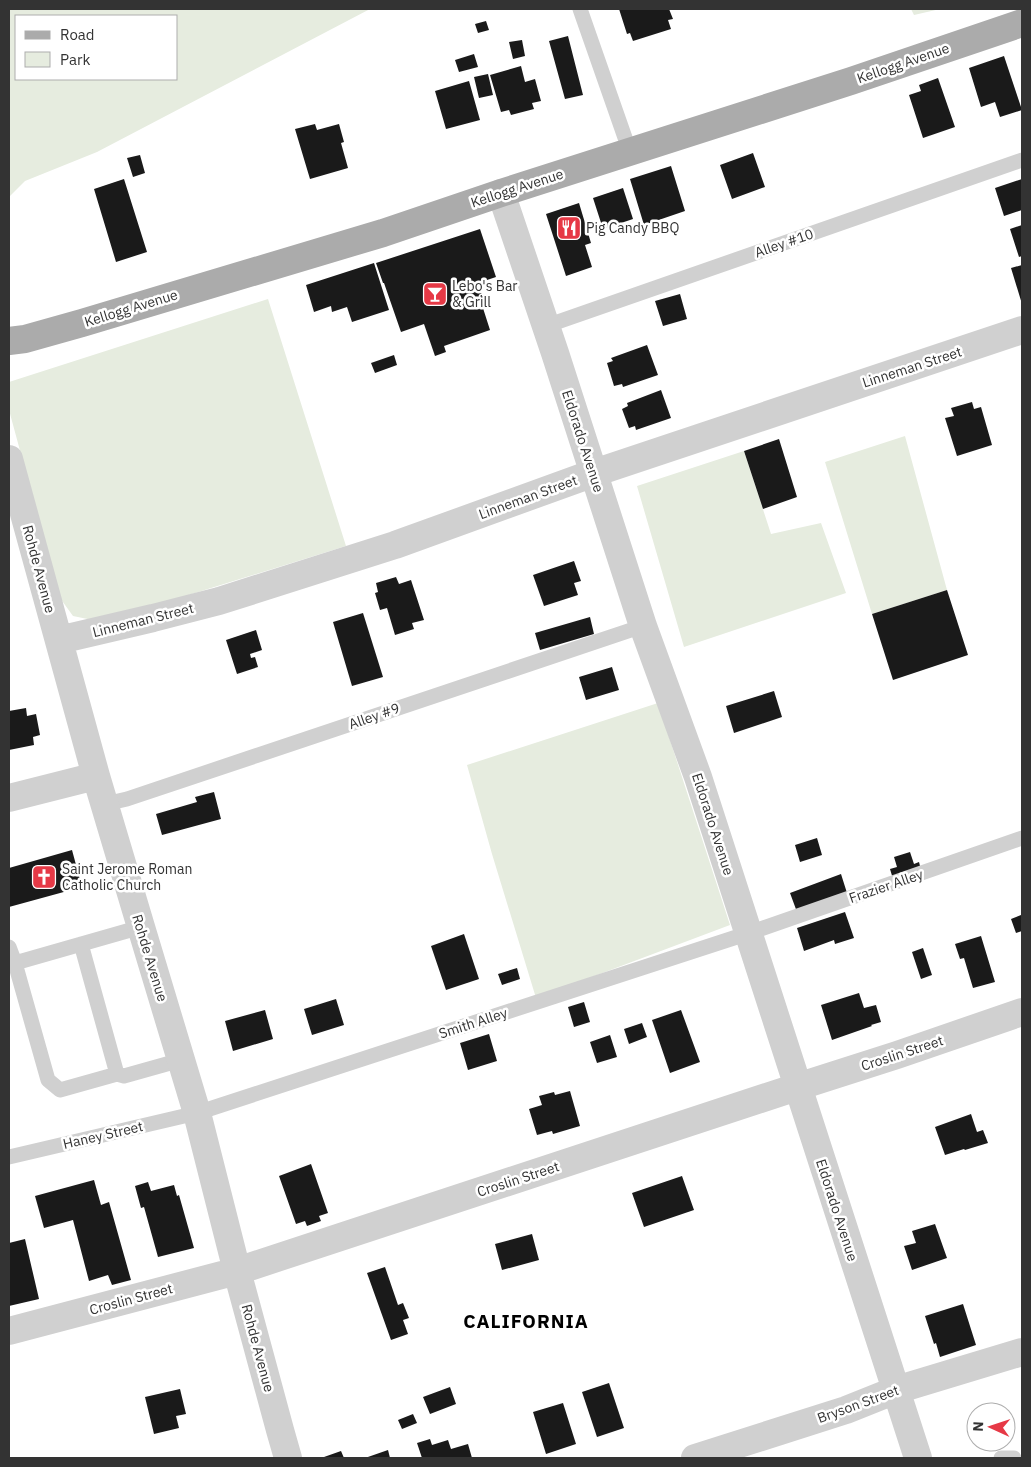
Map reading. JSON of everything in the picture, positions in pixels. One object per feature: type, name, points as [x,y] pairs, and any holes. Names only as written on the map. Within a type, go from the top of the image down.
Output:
[{"type":"main road","name":"Kellogg Avenue","points":[[9,341],[24,339],[82,323],[383,233],[501,193],[851,81],[1022,23]]},
{"type":"street","name":"Eldorado Avenue","points":[[501,193],[643,626],[698,777],[918,1458]]},
{"type":"street","name":"Linneman Street","points":[[59,640],[219,601],[395,545],[594,473],[1022,330]]},
{"type":"street","name":"Rohde Avenue","points":[[9,459],[96,776],[197,1113],[237,1271],[288,1458]]},
{"type":"street","points":[[9,798],[96,776]]},
{"type":"street","name":"Croslin Street","points":[[9,1331],[237,1271],[897,1055],[1022,1012]]},
{"type":"street","name":"Bryson Street","points":[[695,1458],[846,1410],[896,1390],[1022,1352]]},
{"type":"lane","points":[[580,9],[630,152]]},
{"type":"lane","name":"Alley #10","points":[[546,326],[1022,160]]},
{"type":"lane","name":"Alley #9","points":[[105,804],[127,799],[643,626]]},
{"type":"lane","name":"Frazier Alley","points":[[749,933],[1022,838]]},
{"type":"lane","points":[[140,927],[81,944],[11,953],[48,1080],[60,1090],[117,1074],[124,1076],[181,1060]]},
{"type":"lane","name":"Smith Alley","points":[[197,1113],[749,933]]},
{"type":"lane","points":[[81,944],[117,1074]]},
{"type":"lane","name":"Haney Street","points":[[9,1157],[197,1113]]},
{"type":"lane","points":[[1001,1458],[1014,1458]]},
{"type":"green space","points":[[9,9],[370,9],[97,152],[25,181],[9,197]]},
{"type":"green space","points":[[911,9],[940,9],[914,15]]},
{"type":"green space","points":[[268,299],[346,546],[102,622],[73,616],[60,598],[9,410],[9,382]]},
{"type":"green space","points":[[905,436],[947,590],[872,614],[825,462]]},
{"type":"green space","points":[[744,451],[771,534],[821,523],[846,593],[684,647],[637,486]]},
{"type":"green space","points":[[658,703],[730,925],[536,998],[467,765]]},
{"type":"building","points":[[619,9],[669,9],[673,19],[668,20],[671,29],[633,41],[630,33],[627,34]]},
{"type":"building","points":[[486,21],[489,30],[478,33],[475,24]]},
{"type":"building","points":[[568,36],[583,95],[565,99],[549,41]]},
{"type":"building","points":[[522,40],[525,56],[513,59],[509,42]]},
{"type":"building","points":[[474,54],[478,67],[459,72],[455,60]]},
{"type":"building","points":[[1004,56],[1022,110],[1000,117],[995,102],[981,107],[969,68]]},
{"type":"building","points":[[521,66],[525,82],[535,79],[541,101],[532,103],[534,109],[511,115],[509,110],[501,112],[490,75]]},
{"type":"building","points":[[488,74],[493,95],[479,98],[474,77]]},
{"type":"building","points":[[938,78],[955,127],[923,138],[909,95],[921,91],[919,85]]},
{"type":"building","points":[[469,81],[480,120],[446,129],[435,91]]},
{"type":"building","points":[[315,124],[317,130],[339,124],[344,142],[341,143],[348,168],[310,179],[295,129]]},
{"type":"building","points":[[753,153],[765,187],[732,199],[720,165]]},
{"type":"building","points":[[140,155],[145,173],[133,177],[127,158]]},
{"type":"building","points":[[671,166],[685,211],[644,225],[630,179]]},
{"type":"building","points":[[124,179],[147,252],[116,262],[94,189]]},
{"type":"building","points":[[1022,179],[1022,210],[1004,216],[995,188]]},
{"type":"building","points":[[623,188],[633,219],[603,229],[593,198]]},
{"type":"building","name":"Pig Candy BBQ","points":[[579,203],[591,243],[585,245],[592,267],[566,276],[546,214]]},
{"type":"building","points":[[1022,225],[1022,256],[1019,257],[1010,229]]},
{"type":"building","name":"Lebo's Bar & Grill","points":[[480,229],[496,277],[478,283],[485,305],[482,305],[490,330],[444,346],[446,352],[435,356],[424,324],[401,332],[376,263]]},
{"type":"building","points":[[374,263],[389,310],[352,322],[347,307],[332,312],[331,306],[314,312],[306,285]]},
{"type":"building","points":[[1022,265],[1022,304],[1011,268]]},
{"type":"building","points":[[680,294],[687,319],[663,326],[655,301]]},
{"type":"building","points":[[647,345],[658,375],[623,387],[622,384],[614,386],[607,363],[613,361],[611,358]]},
{"type":"building","points":[[394,355],[397,365],[375,373],[371,363]]},
{"type":"building","points":[[661,390],[671,418],[636,430],[635,426],[629,428],[622,409],[628,406],[627,403]]},
{"type":"building","points":[[972,402],[974,409],[981,407],[992,445],[957,456],[945,418],[954,416],[951,408]]},
{"type":"building","points":[[779,439],[797,497],[763,509],[744,451]]},
{"type":"building","points":[[574,561],[581,581],[574,583],[578,595],[544,606],[533,575]]},
{"type":"building","points":[[396,577],[399,584],[411,580],[424,620],[412,623],[414,629],[395,635],[387,608],[380,610],[375,593],[378,592],[376,583]]},
{"type":"building","points":[[947,590],[968,655],[893,680],[872,614]]},
{"type":"building","points":[[363,613],[383,677],[352,686],[333,622]]},
{"type":"building","points":[[590,617],[594,634],[540,650],[535,633]]},
{"type":"building","points":[[256,630],[262,650],[250,654],[251,658],[255,657],[258,667],[237,674],[226,640]]},
{"type":"building","points":[[612,667],[619,690],[586,700],[579,677]]},
{"type":"building","points":[[774,691],[782,717],[734,733],[726,706]]},
{"type":"building","points":[[26,708],[27,716],[36,714],[40,735],[33,737],[34,745],[9,750],[9,711]]},
{"type":"building","points":[[214,792],[221,819],[162,835],[156,814],[197,802],[195,797]]},
{"type":"building","points":[[817,838],[822,855],[800,862],[795,845]]},
{"type":"building","name":"Saint Jerome Roman Catholic Church","points":[[72,850],[82,887],[9,907],[9,868]]},
{"type":"building","points":[[910,852],[914,864],[919,862],[921,870],[893,879],[890,869],[897,867],[894,857]]},
{"type":"building","points":[[841,874],[847,893],[797,912],[790,893]]},
{"type":"building","points":[[845,912],[854,938],[835,944],[834,940],[804,951],[797,928]]},
{"type":"building","points":[[1021,915],[1022,931],[1016,933],[1011,919]]},
{"type":"building","points":[[464,934],[479,979],[446,990],[431,946]]},
{"type":"building","points":[[981,936],[995,982],[973,988],[964,958],[960,959],[955,944]]},
{"type":"building","points":[[923,948],[932,975],[921,979],[912,952]]},
{"type":"building","points":[[517,968],[520,979],[502,985],[498,974]]},
{"type":"building","points":[[859,993],[864,1008],[876,1005],[881,1022],[832,1040],[821,1005]]},
{"type":"building","points":[[336,999],[344,1025],[312,1035],[304,1009]]},
{"type":"building","points":[[584,1002],[590,1022],[574,1027],[568,1007]]},
{"type":"building","points":[[265,1010],[273,1039],[233,1051],[225,1021]]},
{"type":"building","points":[[681,1010],[700,1062],[670,1073],[652,1020]]},
{"type":"building","points":[[642,1023],[647,1037],[629,1044],[624,1029]]},
{"type":"building","points":[[489,1034],[497,1061],[468,1070],[460,1043]]},
{"type":"building","points":[[610,1035],[617,1057],[597,1063],[590,1042]]},
{"type":"building","points":[[570,1091],[580,1126],[553,1134],[552,1131],[537,1135],[529,1109],[542,1105],[539,1096],[554,1092],[555,1095]]},
{"type":"building","points":[[971,1114],[977,1132],[983,1130],[988,1143],[945,1155],[935,1127]]},
{"type":"building","points":[[311,1164],[328,1213],[319,1216],[321,1221],[307,1226],[305,1221],[296,1224],[279,1176]]},
{"type":"building","points":[[682,1176],[694,1210],[644,1227],[632,1193]]},
{"type":"building","points":[[94,1180],[101,1205],[109,1202],[131,1280],[112,1285],[108,1275],[89,1281],[73,1220],[44,1228],[35,1196]]},
{"type":"building","points":[[148,1182],[151,1191],[174,1185],[177,1196],[179,1195],[194,1248],[158,1257],[144,1207],[141,1208],[135,1186]]},
{"type":"building","points":[[935,1224],[947,1258],[912,1270],[904,1246],[916,1243],[912,1231]]},
{"type":"building","points":[[532,1234],[539,1260],[502,1270],[495,1244]]},
{"type":"building","points":[[25,1239],[39,1299],[9,1306],[9,1243]]},
{"type":"building","points":[[385,1267],[398,1305],[403,1303],[409,1318],[403,1320],[408,1334],[391,1340],[367,1273]]},
{"type":"building","points":[[963,1304],[976,1345],[940,1357],[925,1316]]},
{"type":"building","points":[[609,1383],[624,1428],[597,1437],[582,1392]]},
{"type":"building","points":[[450,1387],[456,1404],[430,1414],[423,1397]]},
{"type":"building","points":[[180,1389],[186,1414],[176,1416],[179,1428],[154,1434],[145,1397]]},
{"type":"building","points":[[563,1403],[576,1444],[546,1454],[533,1412]]},
{"type":"building","points":[[413,1414],[417,1423],[402,1429],[398,1420]]},
{"type":"building","points":[[430,1439],[432,1445],[448,1440],[451,1449],[468,1444],[472,1458],[422,1458],[417,1443]]},
{"type":"building","points":[[388,1450],[390,1458],[365,1458]]},
{"type":"building","points":[[341,1451],[344,1458],[324,1458],[324,1457]]},
{"type":"place","name":"Pig Candy BBQ","points":[[569,228]]},
{"type":"place","name":"Lebo's Bar & Grill","points":[[435,294]]},
{"type":"place","name":"Saint Jerome Roman Catholic Church","points":[[44,877]]},
{"type":"district","name":"CALIFORNIA","points":[[526,1321]]}]
